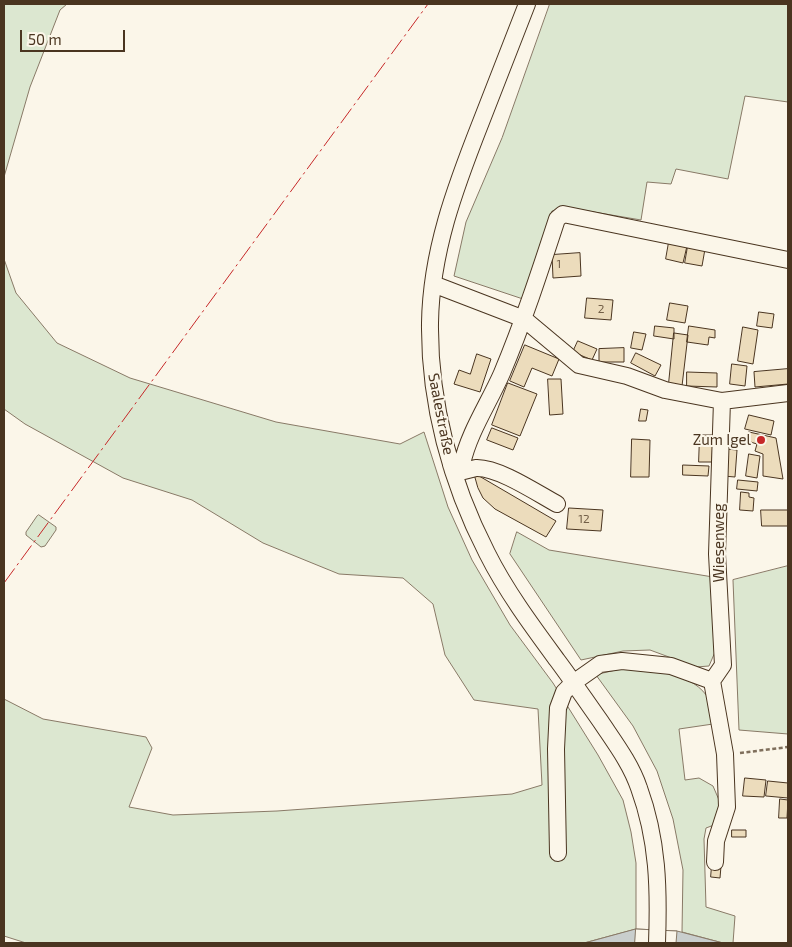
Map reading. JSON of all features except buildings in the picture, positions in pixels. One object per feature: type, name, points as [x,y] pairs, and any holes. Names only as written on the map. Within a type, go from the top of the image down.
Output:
[{"type":"street","name":"Saalestraße","points":[[527,4],[454,191],[442,235],[430,322],[431,357],[440,428],[458,468],[467,511],[488,556],[513,596],[623,754],[638,785],[650,820],[656,853],[657,943]]},
{"type":"street","points":[[458,468],[462,464],[465,449],[501,375],[524,319],[558,219],[563,214],[788,260]]},
{"type":"street","points":[[434,284],[524,319],[579,365],[627,376],[666,390],[722,401],[788,393]]},
{"type":"street","name":"Wiesenweg","points":[[712,681],[723,665],[718,554],[722,401]]},
{"type":"street","points":[[458,468],[488,470],[508,477],[557,504]]},
{"type":"street","points":[[558,853],[556,749],[558,708],[564,692],[573,682],[600,664],[622,661],[671,666],[712,681],[725,754],[727,807],[716,841],[715,862]]},
{"type":"path","points":[[725,754],[788,747]]},
{"type":"green space","points":[[4,4],[67,4],[60,10],[30,87],[4,177]]},
{"type":"green space","points":[[550,4],[788,4],[788,102],[745,96],[728,179],[676,169],[671,184],[647,182],[641,220],[570,208],[552,211],[523,299],[454,276],[466,222],[502,138]]},
{"type":"green space","points":[[4,259],[16,293],[57,343],[130,378],[276,422],[400,444],[424,432],[448,507],[472,560],[510,625],[553,683],[598,755],[623,800],[636,863],[636,929],[584,943],[26,943],[4,936],[4,699],[43,719],[146,737],[152,748],[129,807],[173,815],[277,811],[512,794],[542,785],[538,709],[474,700],[445,655],[433,604],[403,578],[339,574],[263,543],[192,500],[123,478],[25,424],[4,409]]},
{"type":"green space","points":[[39,515],[56,527],[56,530],[45,546],[41,547],[26,535],[26,532]]},
{"type":"green space","points":[[517,532],[549,550],[713,577],[715,652],[709,666],[696,667],[650,650],[623,651],[581,660],[510,554]]},
{"type":"green space","points":[[788,566],[788,734],[739,730],[733,580]]},
{"type":"green space","points":[[625,668],[660,672],[684,678],[703,691],[711,703],[713,724],[679,729],[685,780],[699,778],[713,786],[719,800],[718,815],[714,825],[706,828],[704,839],[706,907],[735,916],[733,943],[723,943],[682,932],[683,870],[673,819],[657,771],[633,726],[596,675]]},
{"type":"shaded area","points":[[636,929],[677,931],[723,943],[584,943]]},
{"type":"pier","points":[[636,929],[677,931],[676,943],[635,943]]},
{"type":"power","points":[[4,583],[428,4]]},
{"type":"place","name":"Zum Igel","points":[[761,440]]}]
